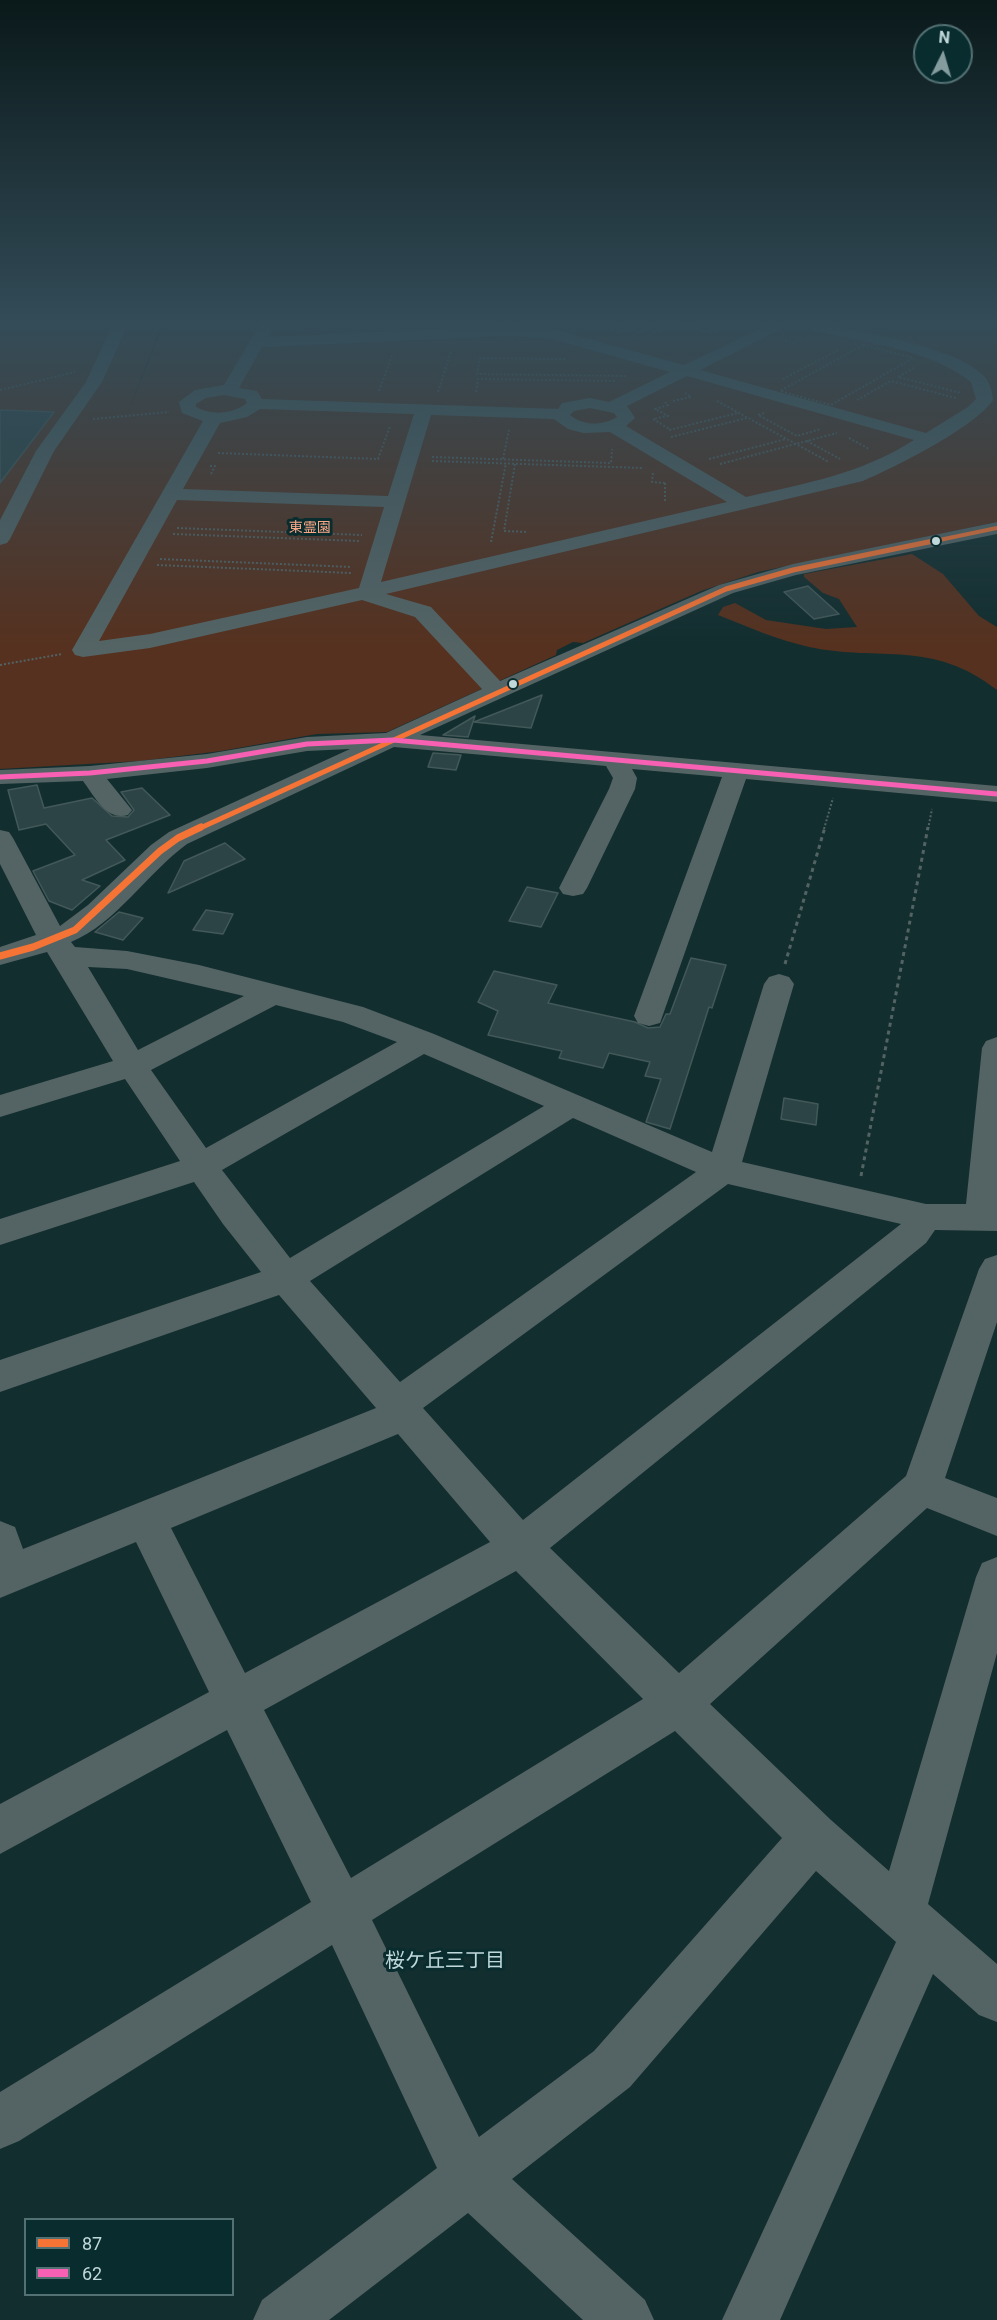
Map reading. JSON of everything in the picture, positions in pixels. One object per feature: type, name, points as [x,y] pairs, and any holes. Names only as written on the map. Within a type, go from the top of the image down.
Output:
[{"type":"street","points":[[0,539],[8,505],[60,430]]},
{"type":"street","points":[[83,650],[206,430]]},
{"type":"street","points":[[360,586],[397,502],[421,430]]},
{"type":"street","points":[[620,430],[743,503]]},
{"type":"street","points":[[898,430],[929,439]]},
{"type":"street","points":[[83,650],[150,641],[360,586],[429,577],[856,477],[893,461],[942,430]]},
{"type":"street","points":[[171,494],[397,502]]},
{"type":"street","points":[[60,948],[75,930],[98,911],[153,857],[178,838],[497,690],[726,589],[794,570],[997,528]]},
{"type":"street","points":[[423,612],[429,577]]},
{"type":"street","points":[[360,586],[370,596],[423,612],[497,690]]},
{"type":"street","points":[[0,777],[90,773],[207,761],[307,744],[393,740],[997,794]]},
{"type":"street","points":[[573,888],[622,789],[625,778],[615,761]]},
{"type":"street","points":[[649,1016],[736,772]]},
{"type":"street","points":[[90,773],[119,810]]},
{"type":"street","points":[[4,854],[132,1066],[200,1167],[286,1278],[520,1546],[814,1837],[997,1997]]},
{"type":"street","points":[[0,956],[60,948],[127,960],[352,1014],[423,1041],[723,1170],[926,1217],[990,1218],[997,1048]]},
{"type":"street","points":[[3,1564],[144,1519],[289,1463],[402,1410],[723,1170],[779,984]]},
{"type":"street","points":[[0,1106],[132,1066],[273,994]]},
{"type":"street","points":[[0,1232],[200,1167],[423,1041]]},
{"type":"street","points":[[0,1376],[286,1278],[570,1105]]},
{"type":"street","points":[[0,1830],[520,1546],[914,1233],[926,1217]]},
{"type":"street","points":[[0,2122],[678,1703],[922,1487],[997,1269]]},
{"type":"street","points":[[922,1487],[997,1517]]},
{"type":"street","points":[[144,1519],[234,1702],[342,1912],[470,2177],[625,2320]]},
{"type":"street","points":[[751,2320],[913,1925],[997,1577]]},
{"type":"street","points":[[282,2320],[612,2069],[814,1837]]},
{"type":"path","points":[[503,459],[509,430]]},
{"type":"path","points":[[633,439],[670,430]]},
{"type":"path","points":[[680,443],[670,437],[697,430]]},
{"type":"path","points":[[770,430],[856,477]]},
{"type":"path","points":[[718,465],[838,432]]},
{"type":"path","points":[[848,438],[893,461]]},
{"type":"path","points":[[728,470],[709,459],[786,439]]},
{"type":"path","points":[[807,441],[848,463],[837,466]]},
{"type":"path","points":[[606,448],[651,449]]},
{"type":"path","points":[[429,457],[611,463],[612,448]]},
{"type":"path","points":[[431,449],[428,461],[653,469],[652,482],[665,483],[665,509]]},
{"type":"path","points":[[194,452],[410,460]]},
{"type":"path","points":[[482,545],[491,543],[506,464]]},
{"type":"path","points":[[515,464],[504,531],[539,532]]},
{"type":"path","points":[[169,542],[181,519]]},
{"type":"path","points":[[176,528],[372,535]]},
{"type":"path","points":[[173,534],[362,541]]},
{"type":"path","points":[[164,550],[156,565],[357,570]]},
{"type":"path","points":[[160,559],[357,570]]},
{"type":"path","points":[[357,570],[360,586]]},
{"type":"path","points":[[0,665],[83,650]]},
{"type":"path","points":[[779,984],[836,780]]},
{"type":"path","points":[[856,1201],[936,788]]},
{"type":"green space","name":"東霊園","points":[[0,430],[997,430],[997,522],[758,572],[701,591],[583,643],[573,642],[557,650],[556,655],[387,732],[317,734],[221,751],[140,761],[0,769]]},
{"type":"green space","points":[[912,554],[943,574],[979,616],[997,627],[997,690],[973,674],[928,658],[809,647],[774,637],[718,615],[723,607],[735,603],[766,620],[826,629],[857,627],[839,599],[823,593],[804,577],[804,574]]},
{"type":"building","points":[[0,430],[40,430],[0,483]]},
{"type":"building","points":[[808,586],[839,614],[814,619],[784,592]]},
{"type":"building","points":[[542,695],[531,728],[474,722]]},
{"type":"building","points":[[475,716],[468,737],[443,735]]},
{"type":"building","points":[[433,753],[461,755],[456,770],[428,767]]},
{"type":"building","points":[[37,785],[44,808],[92,798],[112,816],[128,817],[134,810],[121,792],[142,788],[170,815],[106,840],[125,860],[82,880],[100,886],[72,910],[49,901],[33,871],[75,855],[46,824],[19,830],[8,790]]},
{"type":"building","points":[[225,843],[245,859],[168,893],[184,861]]},
{"type":"building","points":[[527,887],[558,893],[541,927],[509,921]]},
{"type":"building","points":[[206,910],[233,914],[223,934],[193,930]]},
{"type":"building","points":[[119,912],[143,918],[123,940],[95,932]]},
{"type":"building","points":[[691,958],[726,965],[712,1008],[709,1007],[670,1129],[646,1122],[661,1079],[645,1076],[650,1062],[609,1053],[603,1068],[559,1058],[562,1051],[488,1035],[498,1011],[478,1002],[494,971],[557,985],[548,1003],[635,1022],[648,1028],[660,1027],[666,1014],[670,1014]]},
{"type":"building","points":[[784,1098],[818,1104],[816,1125],[781,1119]]},
{"type":"transit line","name":"87","points":[[0,956],[33,947],[75,930],[160,851],[178,838],[490,694],[726,589],[793,570],[997,528]]},
{"type":"transit line","name":"62","points":[[0,777],[90,773],[207,761],[307,744],[393,740],[997,794]]},
{"type":"district","name":"桜ケ丘三丁目","points":[[445,1962]]}]
